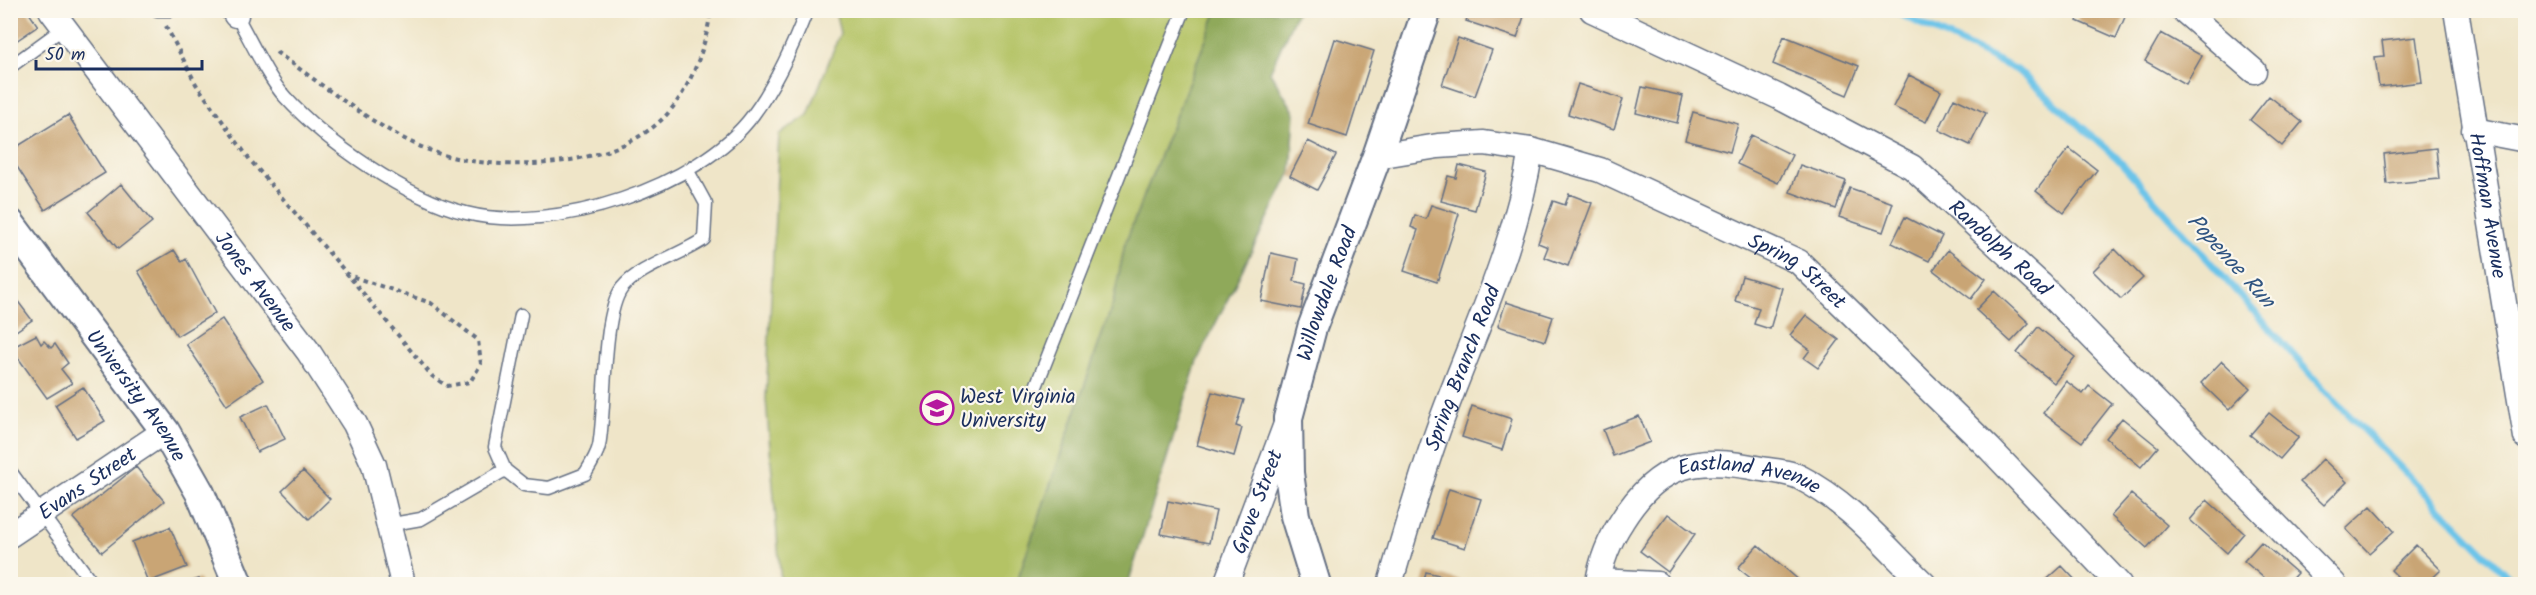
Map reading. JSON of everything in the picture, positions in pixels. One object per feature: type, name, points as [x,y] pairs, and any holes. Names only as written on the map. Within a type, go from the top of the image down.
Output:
[{"type":"street","name":"Willowdale Road","points":[[1316,585],[1295,516],[1289,473],[1288,418],[1312,328],[1377,156],[1427,10]]},
{"type":"street","name":"Randolph Road","points":[[1592,10],[1779,97],[1912,167],[2040,284],[2334,585]]},
{"type":"street","points":[[2183,10],[2254,71]]},
{"type":"street","name":"Hoffman Avenue","points":[[2456,10],[2526,437]]},
{"type":"street","name":"Jones Avenue","points":[[58,19],[314,360],[355,424],[374,465],[403,585]]},
{"type":"street","points":[[2474,130],[2526,140]]},
{"type":"street","name":"Spring Street","points":[[1377,156],[1438,146],[1484,143],[1530,150],[1600,170],[1799,262],[1990,449],[2119,585]]},
{"type":"street","name":"Spring Branch Road","points":[[1390,585],[1442,419],[1499,273],[1524,191],[1530,150]]},
{"type":"street","name":"University Avenue","points":[[10,223],[165,431],[200,493],[238,585]]},
{"type":"street","name":"Grove Street","points":[[1226,585],[1288,418]]},
{"type":"street","name":"Evans Street","points":[[10,535],[165,431]]},
{"type":"street","name":"Eastland Avenue","points":[[1599,583],[1611,537],[1638,495],[1666,473],[1700,463],[1746,465],[1799,476],[1840,502],[1924,585]]},
{"type":"street","points":[[1599,583],[1657,585]]},
{"type":"lane","points":[[234,13],[283,95],[320,130],[356,159],[412,191],[466,213],[517,218],[583,210],[638,195],[688,171],[728,142],[753,115],[792,49],[807,10]]},
{"type":"lane","points":[[1035,389],[1185,10]]},
{"type":"lane","points":[[10,67],[58,19]]},
{"type":"lane","points":[[521,315],[495,447],[505,470],[524,485],[549,488],[585,474],[599,448],[612,313],[621,289],[635,276],[685,252],[704,239],[706,204],[688,171]]},
{"type":"lane","points":[[387,525],[421,519],[505,470]]},
{"type":"lane","points":[[10,471],[93,585]]},
{"type":"path","points":[[268,47],[390,130],[433,151],[471,161],[516,165],[556,161],[609,150],[642,134],[672,109],[694,72],[708,34],[711,10]]},
{"type":"path","points":[[162,11],[196,84],[250,160],[432,376],[447,386],[470,382],[481,364],[478,340],[430,303],[348,275]]},
{"type":"green space","points":[[835,11],[1217,11],[1125,244],[1113,303],[1016,584],[781,584],[766,399],[779,135],[808,115],[840,33]]},
{"type":"green space","points":[[1217,11],[1297,11],[1270,72],[1295,113],[1291,172],[1197,361],[1128,584],[1016,584],[1113,303],[1125,244]]},
{"type":"building","points":[[10,10],[27,10],[38,26],[13,43],[10,39]]},
{"type":"building","points":[[1470,10],[1526,10],[1517,38],[1466,21]]},
{"type":"building","points":[[2082,10],[2128,10],[2116,38],[2077,21]]},
{"type":"building","points":[[2161,33],[2202,56],[2186,84],[2145,61]]},
{"type":"building","points":[[1784,36],[1859,66],[1847,95],[1773,64]]},
{"type":"building","points":[[2416,37],[2422,82],[2379,87],[2375,57],[2384,56],[2382,41]]},
{"type":"building","points":[[1458,38],[1492,50],[1475,96],[1442,85]]},
{"type":"building","points":[[1335,39],[1374,51],[1347,137],[1308,124]]},
{"type":"building","points":[[1909,75],[1941,91],[1926,122],[1893,107]]},
{"type":"building","points":[[1578,84],[1623,99],[1614,129],[1568,114]]},
{"type":"building","points":[[1642,87],[1683,96],[1677,123],[1636,113]]},
{"type":"building","points":[[2269,96],[2302,122],[2282,146],[2250,120]]},
{"type":"building","points":[[1954,98],[1986,113],[1970,145],[1939,130]]},
{"type":"building","points":[[1693,112],[1738,124],[1730,152],[1685,140]]},
{"type":"building","points":[[68,115],[105,173],[45,210],[10,156],[10,151]]},
{"type":"building","points":[[1751,135],[1792,155],[1778,183],[1737,164]]},
{"type":"building","points":[[1308,141],[1336,155],[1317,190],[1290,176]]},
{"type":"building","points":[[2069,148],[2097,170],[2064,213],[2036,191]]},
{"type":"building","points":[[2436,148],[2439,179],[2387,184],[2384,154]]},
{"type":"building","points":[[1459,165],[1486,172],[1475,210],[1441,201],[1448,176],[1456,178]]},
{"type":"building","points":[[1800,165],[1846,181],[1836,209],[1790,192]]},
{"type":"building","points":[[121,184],[152,222],[118,249],[88,212]]},
{"type":"building","points":[[1850,188],[1893,203],[1883,232],[1839,217]]},
{"type":"building","points":[[1569,194],[1592,203],[1568,266],[1544,257],[1548,247],[1538,243],[1553,201],[1565,205]]},
{"type":"building","points":[[1431,205],[1459,214],[1437,282],[1404,271],[1418,230],[1411,227],[1415,215],[1426,219]]},
{"type":"building","points":[[1905,217],[1942,236],[1929,261],[1892,243]]},
{"type":"building","points":[[2115,249],[2143,278],[2121,299],[2093,271]]},
{"type":"building","points":[[174,250],[182,262],[186,259],[215,313],[177,336],[138,271]]},
{"type":"building","points":[[1948,250],[1986,279],[1971,299],[1933,270]]},
{"type":"building","points":[[1271,253],[1298,259],[1294,281],[1306,284],[1301,309],[1261,301]]},
{"type":"building","points":[[1742,276],[1782,288],[1770,329],[1754,324],[1759,308],[1735,301]]},
{"type":"building","points":[[10,291],[32,320],[10,335]]},
{"type":"building","points":[[1994,291],[2029,323],[2011,342],[1976,310]]},
{"type":"building","points":[[1506,302],[1553,317],[1545,341],[1498,326]]},
{"type":"building","points":[[1806,315],[1839,340],[1818,368],[1804,358],[1810,350],[1790,335]]},
{"type":"building","points":[[222,319],[263,380],[227,405],[186,344]]},
{"type":"building","points":[[2038,327],[2075,357],[2054,383],[2017,353]]},
{"type":"building","points":[[36,335],[41,344],[44,341],[51,348],[55,344],[68,363],[61,369],[72,383],[47,398],[11,348]]},
{"type":"building","points":[[2222,361],[2250,388],[2229,410],[2201,383]]},
{"type":"building","points":[[2066,381],[2083,394],[2089,386],[2112,404],[2082,442],[2043,413]]},
{"type":"building","points":[[83,387],[105,421],[76,438],[55,405]]},
{"type":"building","points":[[1212,392],[1244,400],[1236,426],[1242,428],[1234,456],[1197,445]]},
{"type":"building","points":[[268,404],[285,439],[257,452],[240,417]]},
{"type":"building","points":[[1472,406],[1512,419],[1502,450],[1462,437]]},
{"type":"building","points":[[2269,413],[2299,437],[2280,459],[2250,435]]},
{"type":"building","points":[[1639,416],[1650,442],[1613,456],[1603,430]]},
{"type":"building","points":[[2122,418],[2158,447],[2141,467],[2106,438]]},
{"type":"building","points":[[2323,459],[2347,482],[2324,505],[2300,482]]},
{"type":"building","points":[[136,467],[164,501],[102,552],[73,518]]},
{"type":"building","points":[[303,471],[330,499],[309,519],[282,491]]},
{"type":"building","points":[[1449,489],[1481,499],[1465,548],[1433,538]]},
{"type":"building","points":[[2131,494],[2167,525],[2147,548],[2111,516]]},
{"type":"building","points":[[2207,500],[2244,533],[2227,553],[2190,520]]},
{"type":"building","points":[[1168,501],[1216,511],[1209,543],[1161,534]]},
{"type":"building","points":[[2371,506],[2394,531],[2369,553],[2346,529]]},
{"type":"building","points":[[1668,514],[1695,534],[1668,572],[1640,551]]},
{"type":"building","points":[[170,527],[187,567],[148,582],[132,542]]},
{"type":"building","points":[[2261,542],[2297,573],[2287,584],[2271,584],[2244,561]]},
{"type":"building","points":[[1758,545],[1801,582],[1799,584],[1758,584],[1738,568]]},
{"type":"building","points":[[2416,545],[2441,570],[2426,584],[2405,584],[2391,570]]},
{"type":"building","points":[[2062,566],[2079,584],[2042,584]]},
{"type":"building","points":[[1426,572],[1460,580],[1459,584],[1423,584]]},
{"type":"building","points":[[199,579],[201,584],[183,584]]},
{"type":"waterway","name":"Popenoe Run","points":[[1892,10],[2017,70],[2116,157],[2329,395],[2511,580]]},
{"type":"place","name":"West Virginia University","points":[[937,408]]}]
